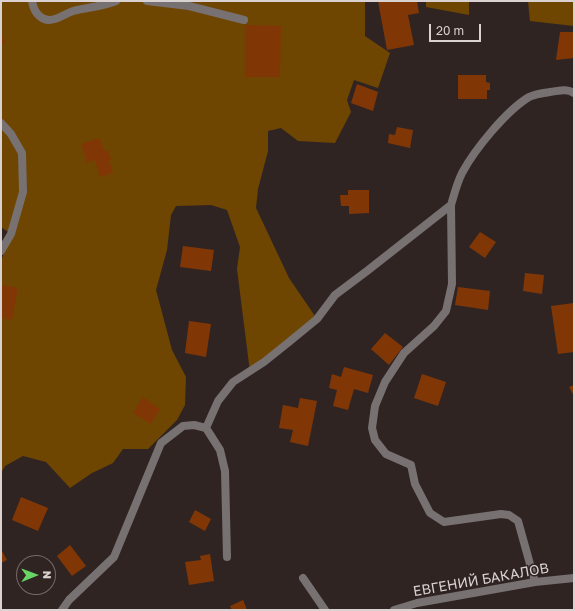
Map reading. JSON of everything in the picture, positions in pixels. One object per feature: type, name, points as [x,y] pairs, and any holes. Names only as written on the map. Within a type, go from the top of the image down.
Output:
[{"type":"street","points":[[32,1],[35,12],[42,19],[49,20],[55,19],[72,11],[107,5],[116,1]]},
{"type":"street","points":[[148,1],[189,6],[244,20]]},
{"type":"street","points":[[536,582],[518,521],[509,515],[501,514],[444,522],[430,513],[415,484],[411,465],[386,454],[375,440],[372,428],[376,406],[385,382],[404,353],[434,326],[446,311],[452,284],[451,205],[462,174],[477,150],[519,104],[531,96],[544,92],[568,89],[574,93]]},
{"type":"street","points":[[1,124],[11,134],[22,153],[23,192],[11,234],[1,251]]},
{"type":"street","points":[[206,428],[218,401],[233,382],[264,362],[289,342],[317,319],[335,294],[367,271],[451,205]]},
{"type":"street","points":[[62,610],[69,600],[114,557],[161,443],[183,426],[194,425],[206,428],[220,450],[225,471],[227,557]]},
{"type":"street","points":[[303,578],[326,610]]},
{"type":"street","name":"ЕВГЕНИЙ БАКАЛОВ","points":[[394,610],[417,603],[536,582],[574,578]]},
{"type":"shaded area","points":[[1,1],[365,1],[365,36],[390,53],[378,88],[354,80],[347,100],[351,112],[335,143],[298,141],[281,128],[268,131],[268,151],[258,189],[256,208],[289,278],[317,319],[250,372],[237,269],[240,247],[227,210],[211,205],[176,206],[171,215],[167,250],[156,290],[172,350],[186,377],[185,405],[177,420],[148,449],[123,449],[113,463],[92,473],[70,488],[46,462],[23,456],[5,466],[1,473],[1,261],[11,234],[1,227]]},
{"type":"shaded area","points":[[426,1],[469,1],[469,15],[426,7]]},
{"type":"shaded area","points":[[528,1],[574,1],[574,26],[530,21]]},
{"type":"building","points":[[378,1],[417,1],[419,13],[408,15],[414,45],[387,50]]},
{"type":"building","points":[[245,25],[281,26],[280,77],[245,77]]},
{"type":"building","points":[[560,32],[574,32],[574,58],[556,60]]},
{"type":"building","points":[[1,35],[6,43],[1,45]]},
{"type":"building","points":[[458,75],[486,75],[486,82],[490,83],[490,90],[487,90],[487,99],[458,99]]},
{"type":"building","points":[[357,84],[378,92],[373,111],[351,103]]},
{"type":"building","points":[[397,127],[413,130],[410,148],[388,143],[389,134],[395,135]]},
{"type":"building","points":[[100,138],[104,151],[108,150],[113,173],[100,177],[95,160],[87,163],[81,144]]},
{"type":"building","points":[[348,190],[369,190],[369,213],[349,214],[349,206],[341,206],[340,195],[348,195]]},
{"type":"building","points":[[480,232],[496,242],[485,258],[469,247]]},
{"type":"building","points":[[183,246],[214,250],[211,271],[180,267]]},
{"type":"building","points":[[525,273],[544,275],[542,294],[523,291]]},
{"type":"building","points":[[1,285],[18,288],[12,320],[1,318]]},
{"type":"building","points":[[458,287],[490,291],[488,310],[455,305]]},
{"type":"building","points":[[574,303],[574,352],[558,354],[551,306]]},
{"type":"building","points":[[189,321],[211,324],[206,357],[185,353]]},
{"type":"building","points":[[385,333],[403,347],[389,365],[371,349]]},
{"type":"building","points":[[344,367],[373,375],[368,393],[354,389],[348,410],[333,406],[337,390],[329,388],[332,374],[341,377]]},
{"type":"building","points":[[422,374],[446,382],[438,406],[414,398]]},
{"type":"building","points":[[574,385],[574,396],[569,387]]},
{"type":"building","points":[[143,397],[160,409],[151,424],[133,413]]},
{"type":"building","points":[[300,398],[317,401],[308,446],[290,442],[293,430],[279,428],[283,405],[298,408]]},
{"type":"building","points":[[21,497],[48,508],[38,531],[12,520]]},
{"type":"building","points":[[195,510],[211,519],[205,531],[189,522]]},
{"type":"building","points":[[70,545],[86,566],[72,576],[57,556]]},
{"type":"building","points":[[1,549],[7,560],[1,563]]},
{"type":"building","points":[[210,554],[214,581],[189,585],[185,562],[201,560],[200,556]]},
{"type":"building","points":[[243,600],[247,610],[232,610],[230,606]]}]
